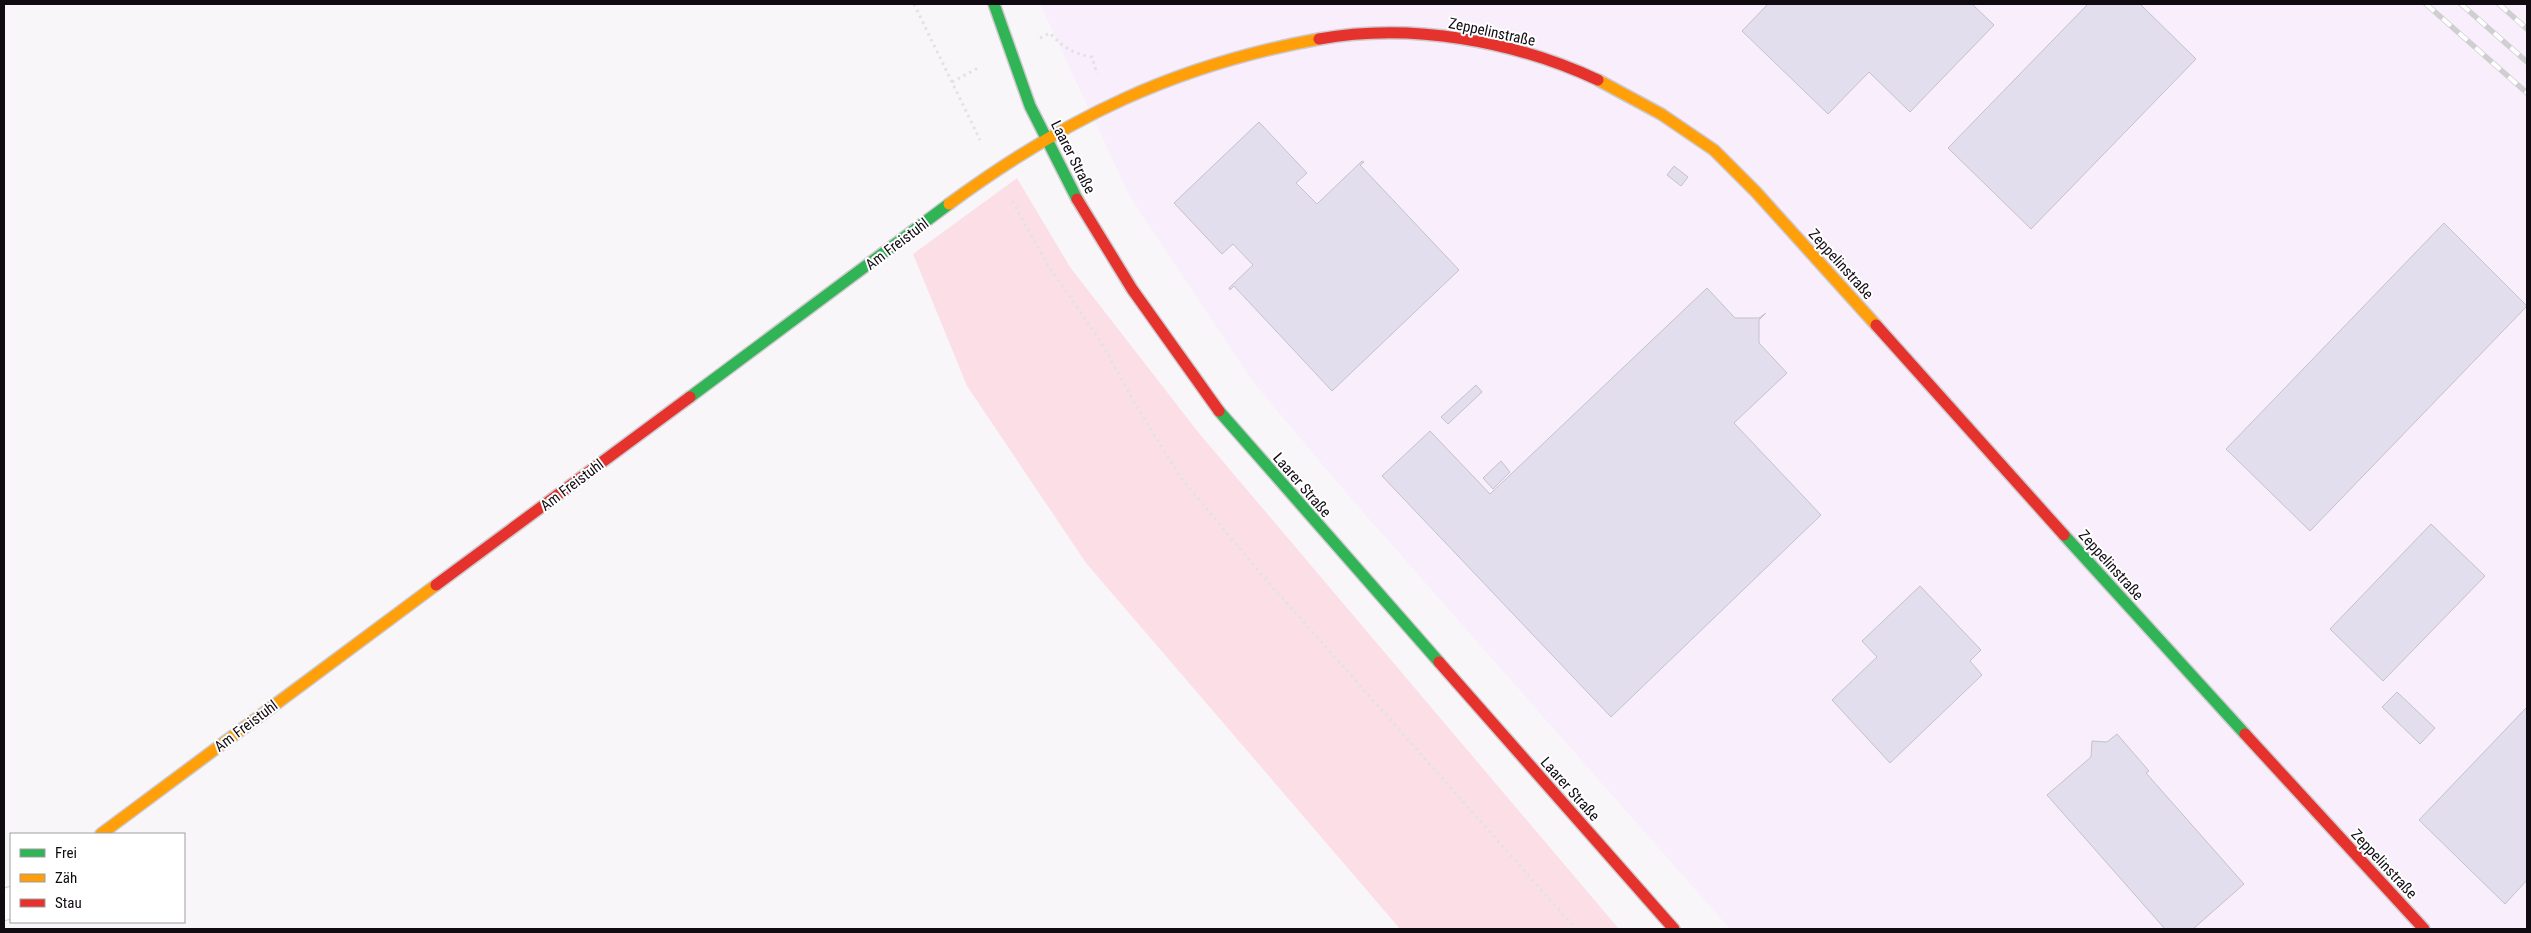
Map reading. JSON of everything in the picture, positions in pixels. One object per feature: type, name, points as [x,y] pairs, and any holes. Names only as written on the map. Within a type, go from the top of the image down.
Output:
[{"type":"street","name":"Laarer Straße","points":[[994,4],[1009,52],[1044,138],[1120,272],[1176,354],[1233,429],[1674,929]]},
{"type":"street","name":"Zeppelinstraße","points":[[1044,138],[1107,104],[1201,66],[1280,43],[1366,34],[1444,36],[1508,49],[1566,66],[1617,88],[1652,108],[1707,144],[1756,192],[2124,602],[2424,929]]},
{"type":"street","name":"Am Freistuhl","points":[[102,833],[994,171],[1044,138]]},
{"type":"path","points":[[914,4],[994,171],[1048,264],[1099,339],[1136,407],[1180,478],[1261,574],[1576,929]]},
{"type":"shaded area","points":[[1040,4],[2527,4],[2527,929],[1730,929],[1348,495],[1253,382],[1130,197]]},
{"type":"shaded area","points":[[1017,178],[1070,267],[1198,432],[1619,929],[1400,929],[1086,563],[967,386],[913,254]]},
{"type":"building","points":[[1768,4],[1972,4],[1994,25],[1910,112],[1869,72],[1828,114],[1742,31]]},
{"type":"building","points":[[2088,4],[2140,4],[2196,59],[2031,229],[1948,148]]},
{"type":"building","points":[[1259,122],[1307,173],[1296,183],[1317,204],[1362,161],[1364,162],[1360,165],[1459,270],[1332,391],[1234,286],[1230,290],[1229,288],[1253,265],[1233,244],[1222,254],[1174,203]]},
{"type":"building","points":[[1674,166],[1688,177],[1681,186],[1667,175]]},
{"type":"building","points":[[2444,223],[2527,306],[2310,531],[2226,449]]},
{"type":"building","points":[[1707,288],[1735,318],[1759,318],[1766,313],[1759,320],[1759,343],[1787,373],[1734,423],[1821,515],[1611,717],[1382,476],[1430,431],[1490,494]]},
{"type":"building","points":[[1476,385],[1482,392],[1448,424],[1441,417]]},
{"type":"building","points":[[1501,461],[1510,472],[1493,489],[1483,478]]},
{"type":"building","points":[[2431,524],[2485,576],[2383,681],[2330,629]]},
{"type":"building","points":[[1920,586],[1981,650],[1970,661],[1982,675],[1890,763],[1832,700],[1877,657],[1862,641]]},
{"type":"building","points":[[2397,692],[2435,728],[2420,744],[2382,707]]},
{"type":"building","points":[[2527,707],[2527,880],[2505,904],[2419,820]]},
{"type":"building","points":[[2117,734],[2149,771],[2146,773],[2244,884],[2193,929],[2165,929],[2047,795],[2091,757],[2092,741],[2107,742]]},
{"type":"railway","points":[[2426,4],[2527,93]]},
{"type":"railway","points":[[2461,4],[2527,62]]},
{"type":"railway","points":[[2499,4],[2527,29]]},
{"type":"traffic: fast","points":[[994,4],[1030,106],[1077,199]]},
{"type":"traffic: fast","points":[[690,397],[949,204]]},
{"type":"traffic: fast","points":[[1219,411],[1439,662]]},
{"type":"traffic: fast","points":[[2064,535],[2245,734]]},
{"type":"traffic: slow","points":[[949,204],[1036,146],[1124,99],[1169,80],[1217,64],[1267,50],[1319,39]]},
{"type":"traffic: slow","points":[[1598,80],[1661,114],[1714,150],[1756,192],[1876,325]]},
{"type":"traffic: slow","points":[[102,833],[436,585]]},
{"type":"traffic: jam","points":[[1319,39],[1354,34],[1390,33],[1462,38],[1532,55],[1566,66],[1598,80]]},
{"type":"traffic: jam","points":[[1077,199],[1132,289],[1219,411]]},
{"type":"traffic: jam","points":[[1876,325],[2064,535]]},
{"type":"traffic: jam","points":[[436,585],[690,397]]},
{"type":"traffic: jam","points":[[1439,662],[1674,929]]},
{"type":"traffic: jam","points":[[2245,734],[2424,929]]}]
